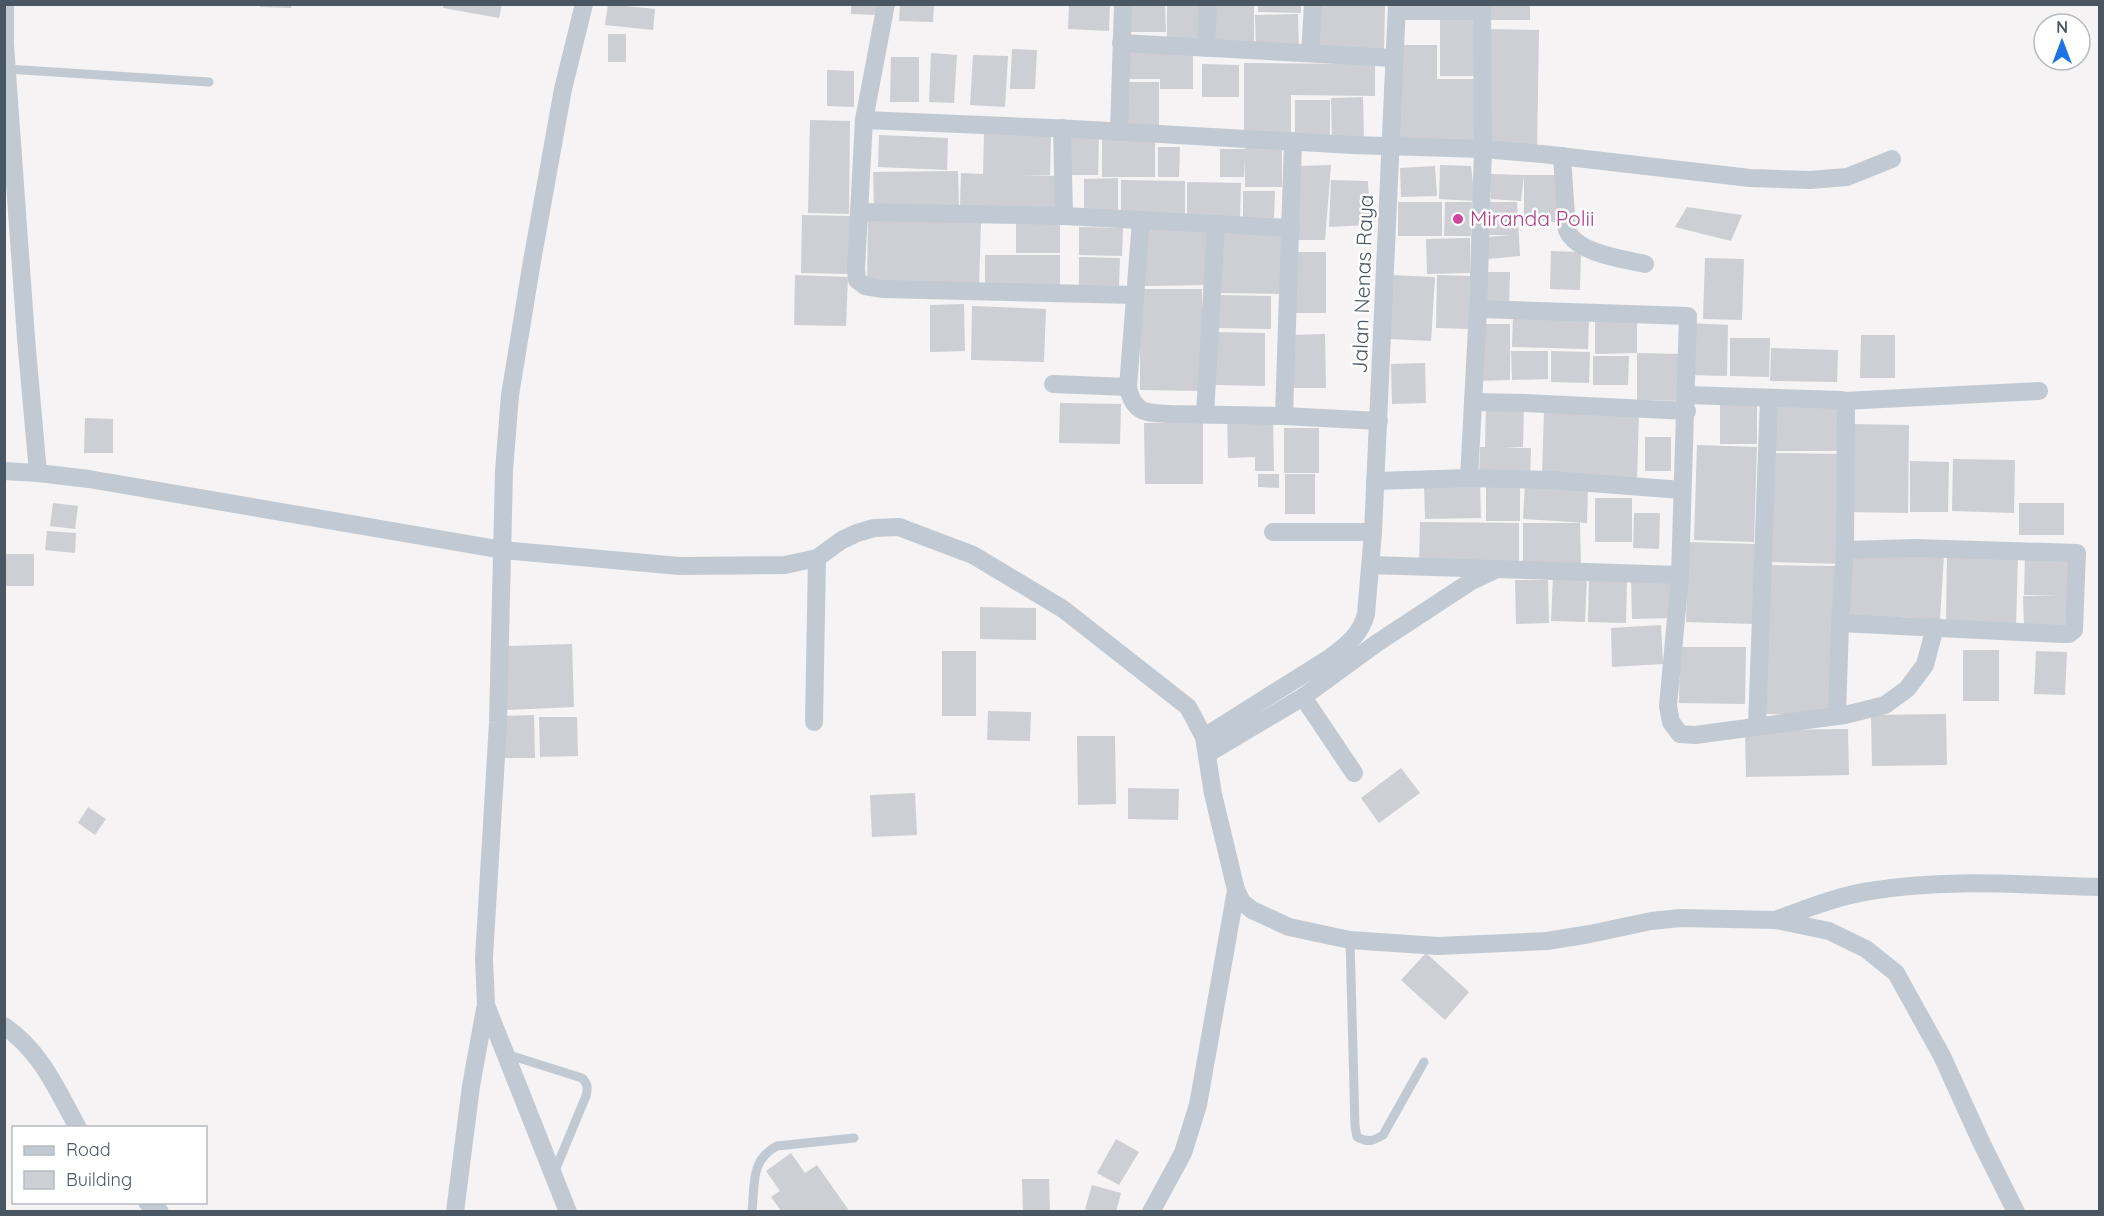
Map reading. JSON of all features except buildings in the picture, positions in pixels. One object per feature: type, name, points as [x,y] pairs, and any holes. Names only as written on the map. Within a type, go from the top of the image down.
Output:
[{"type":"street","points":[[5,4],[7,69],[29,384],[38,473]]},
{"type":"street","points":[[455,1212],[471,1086],[486,1005],[484,957],[498,723],[504,471],[515,361],[563,89],[584,4]]},
{"type":"street","points":[[886,4],[864,120],[857,280],[865,286],[883,289],[1135,295]]},
{"type":"street","points":[[1119,132],[1123,4]]},
{"type":"street","points":[[1206,48],[1208,4]]},
{"type":"street","points":[[1310,53],[1313,4]]},
{"type":"street","points":[[1397,8],[1482,8],[1483,149],[1478,309],[1469,478]]},
{"type":"street","name":"Jalan Nenas Raya","points":[[1363,627],[1373,532],[1397,8]]},
{"type":"street","points":[[1121,43],[1393,58]]},
{"type":"street","points":[[864,120],[1483,149],[1750,178],[1810,180],[1848,177],[1892,159]]},
{"type":"street","points":[[1062,129],[1064,216]]},
{"type":"street","points":[[1284,416],[1293,141]]},
{"type":"street","points":[[1562,156],[1569,236],[1576,243],[1594,251],[1646,264]]},
{"type":"street","points":[[859,212],[1064,216],[1291,228]]},
{"type":"street","points":[[1141,221],[1128,387],[1132,403],[1138,409],[1153,413],[1379,421]]},
{"type":"street","points":[[1205,414],[1216,224]]},
{"type":"street","points":[[1478,309],[1688,316],[1680,575],[1668,706],[1671,722],[1680,734],[1687,736],[1837,716],[1885,705],[1907,689],[1924,665],[1935,627]]},
{"type":"street","points":[[1053,384],[1128,387]]},
{"type":"street","points":[[1473,402],[1687,403],[1769,398],[1844,401],[2038,391]]},
{"type":"street","points":[[1757,726],[1769,398]]},
{"type":"street","points":[[1837,716],[1845,550],[1846,404],[1844,401]]},
{"type":"street","points":[[4,471],[89,478],[503,550],[679,566],[785,565],[817,558],[842,540],[857,533],[874,528],[899,527],[973,555],[1063,609],[1188,707],[1197,722],[1206,746],[1213,794],[1236,890],[1242,902],[1252,910],[1289,927],[1350,940],[1438,946],[1547,941],[1651,921],[1680,918],[1718,921],[1776,920],[1829,931],[1866,949],[1896,973],[1942,1056],[2016,1212]]},
{"type":"street","points":[[1375,482],[1469,478],[1551,480],[1682,490]]},
{"type":"street","points":[[1273,532],[1373,532]]},
{"type":"street","points":[[1840,623],[2070,634],[2074,630],[2077,553],[1915,548],[1845,550]]},
{"type":"street","points":[[814,722],[817,558]]},
{"type":"street","points":[[1371,566],[1680,575]]},
{"type":"street","points":[[1206,746],[1303,697],[1377,643],[1470,582],[1496,570]]},
{"type":"street","points":[[1206,746],[1331,657],[1349,643],[1363,627],[1377,643]]},
{"type":"street","points":[[1303,697],[1354,773]]},
{"type":"street","points":[[1776,920],[1832,900],[1869,891],[1916,885],[2100,888]]},
{"type":"street","points":[[1152,1212],[1183,1153],[1198,1105],[1236,890]]},
{"type":"street","points":[[486,1005],[568,1212]]},
{"type":"street","points":[[4,1026],[12,1031],[41,1061],[55,1082],[77,1126]]},
{"type":"lane","points":[[7,69],[209,82]]},
{"type":"lane","points":[[1350,940],[1357,1137],[1365,1141],[1372,1141],[1383,1135],[1424,1062]]},
{"type":"lane","points":[[504,1053],[582,1078],[586,1082],[588,1088],[586,1096],[554,1173]]},
{"type":"lane","points":[[752,1212],[756,1172],[760,1159],[769,1150],[777,1146],[854,1138]]},
{"type":"place","name":"Miranda Polii","points":[[1458,219]]}]
